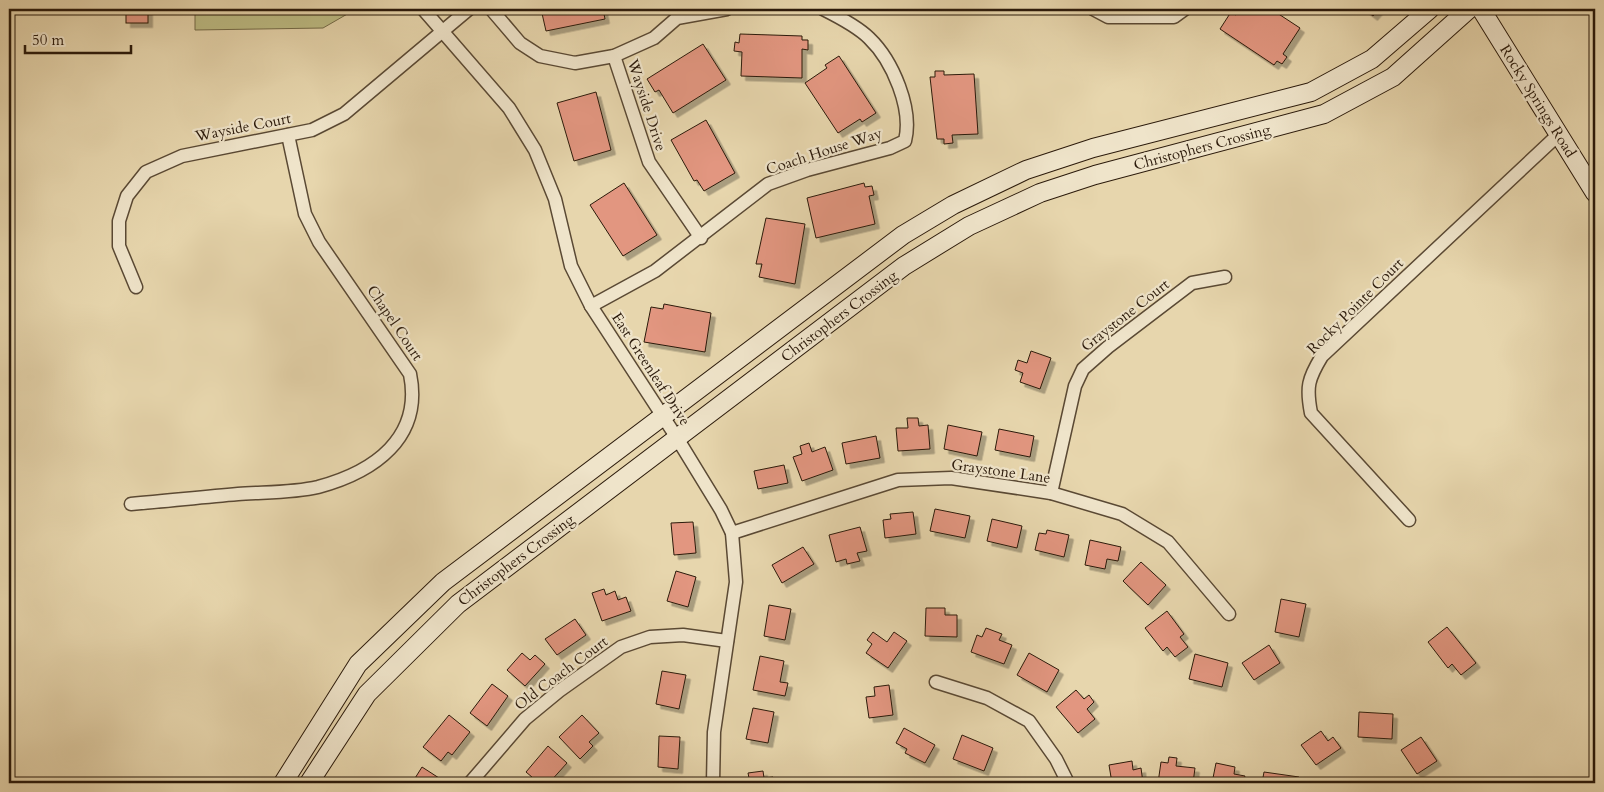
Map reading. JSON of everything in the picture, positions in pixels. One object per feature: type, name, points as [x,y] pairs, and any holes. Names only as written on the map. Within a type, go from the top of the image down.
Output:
[{"type":"street","name":"East Greenleaf Drive","points":[[423,9],[509,108],[535,150],[555,200],[571,266],[590,306],[677,438],[722,510],[732,533],[736,582],[714,732],[713,783]]},
{"type":"street","name":"Wayside Court","points":[[136,287],[119,246],[119,221],[127,196],[146,172],[182,156],[312,130],[344,114],[443,33],[469,9]]},
{"type":"street","points":[[491,9],[520,43],[540,56],[576,63],[614,56],[654,38],[677,18],[727,9]]},
{"type":"street","name":"Coach House Way","points":[[590,306],[655,271],[701,238],[768,184],[807,170],[890,148],[905,141],[908,127],[898,79],[869,38],[823,9]]},
{"type":"street","points":[[1093,9],[1108,18],[1174,17],[1185,9]]},
{"type":"street","name":"Christophers Crossing","points":[[283,783],[358,664],[443,582],[903,235],[953,205],[1026,170],[1093,148],[1311,92],[1372,59],[1430,9]]},
{"type":"street","name":"Christophers Crossing","points":[[309,783],[367,694],[458,604],[904,266],[969,226],[1040,193],[1095,174],[1324,114],[1393,77],[1469,9]]},
{"type":"street","name":"Rocky Springs Road","points":[[1481,9],[1595,194]]},
{"type":"street","name":"Wayside Drive","points":[[614,56],[649,162],[701,238]]},
{"type":"street","name":"Chapel Court","points":[[131,504],[316,487],[363,470],[398,441],[409,414],[413,390],[410,374],[316,235],[305,214],[288,135]]},
{"type":"street","name":"Rocky Pointe Court","points":[[1409,520],[1311,413],[1308,395],[1309,378],[1322,356],[1558,135]]},
{"type":"street","name":"Graystone Court","points":[[1050,494],[1075,386],[1083,369],[1108,347],[1192,283],[1225,277]]},
{"type":"street","name":"Graystone Lane","points":[[732,533],[898,480],[951,478],[1050,494],[1122,514],[1168,542],[1229,614]]},
{"type":"street","name":"Old Coach Court","points":[[470,783],[525,719],[559,691],[622,647],[650,637],[683,635],[727,640]]},
{"type":"street","points":[[936,682],[987,698],[1029,721],[1056,759],[1068,783]]},
{"type":"shaded area","points":[[195,9],[356,9],[323,28],[195,30]]},
{"type":"building","points":[[126,9],[148,9],[148,23],[126,23]]},
{"type":"building","points":[[541,9],[603,9],[605,19],[546,31]]},
{"type":"building","points":[[1240,9],[1271,9],[1300,28],[1283,54],[1287,57],[1282,64],[1277,61],[1274,65],[1220,29],[1231,12],[1236,15]]},
{"type":"building","points":[[1364,9],[1379,9],[1373,16]]},
{"type":"building","points":[[740,34],[802,36],[802,40],[808,40],[808,50],[802,49],[802,78],[741,76],[742,52],[734,51],[735,42],[739,43]]},
{"type":"building","points":[[703,44],[726,80],[673,113],[659,90],[655,92],[647,79]]},
{"type":"building","points":[[839,56],[876,113],[862,122],[860,119],[838,133],[805,83],[827,68],[825,65]]},
{"type":"building","points":[[935,71],[944,71],[944,75],[974,74],[978,134],[952,135],[953,143],[944,144],[944,139],[937,139],[930,77],[935,77]]},
{"type":"building","points":[[596,92],[611,150],[574,161],[557,103]]},
{"type":"building","points":[[706,120],[735,173],[704,191],[697,180],[694,181],[671,140]]},
{"type":"building","points":[[624,183],[657,235],[623,256],[590,205]]},
{"type":"building","points":[[864,183],[865,187],[872,186],[874,195],[869,196],[875,224],[816,238],[807,198]]},
{"type":"building","points":[[766,218],[805,224],[795,284],[759,277],[762,264],[756,264]]},
{"type":"building","points":[[664,304],[711,313],[705,352],[644,342],[651,307],[663,309]]},
{"type":"building","points":[[1031,351],[1051,358],[1040,389],[1020,382],[1023,373],[1015,370],[1018,360],[1027,363]]},
{"type":"building","points":[[907,418],[918,418],[919,426],[928,425],[930,449],[898,451],[896,428],[908,428]]},
{"type":"building","points":[[948,425],[982,432],[977,456],[944,449]]},
{"type":"building","points":[[999,429],[1034,436],[1030,457],[995,450]]},
{"type":"building","points":[[876,436],[880,458],[846,464],[842,443]]},
{"type":"building","points":[[809,443],[812,452],[825,447],[833,470],[802,481],[793,457],[802,454],[800,446]]},
{"type":"building","points":[[784,465],[788,483],[758,489],[754,471]]},
{"type":"building","points":[[935,509],[970,516],[965,538],[930,531]]},
{"type":"building","points":[[913,512],[916,534],[885,538],[883,520],[891,519],[890,514]]},
{"type":"building","points":[[992,519],[1022,526],[1017,548],[987,541]]},
{"type":"building","points":[[693,522],[696,553],[674,555],[671,523]]},
{"type":"building","points":[[860,527],[867,551],[857,553],[860,561],[847,564],[846,559],[836,562],[829,535]]},
{"type":"building","points":[[1047,530],[1069,535],[1064,557],[1035,550],[1039,533],[1046,534]]},
{"type":"building","points":[[1090,540],[1121,547],[1118,561],[1107,559],[1105,569],[1085,565]]},
{"type":"building","points":[[803,547],[814,564],[782,583],[772,565]]},
{"type":"building","points":[[1141,562],[1166,585],[1148,605],[1123,581]]},
{"type":"building","points":[[676,571],[696,577],[688,607],[667,601]]},
{"type":"building","points":[[604,589],[606,595],[615,591],[618,600],[626,597],[631,611],[602,621],[592,593]]},
{"type":"building","points":[[1281,599],[1306,604],[1299,637],[1275,632]]},
{"type":"building","points":[[769,605],[791,609],[785,640],[764,636]]},
{"type":"building","points":[[926,608],[945,608],[945,615],[957,615],[957,637],[925,636]]},
{"type":"building","points":[[1167,611],[1184,634],[1180,637],[1188,647],[1175,657],[1167,647],[1163,651],[1145,628]]},
{"type":"building","points":[[575,619],[586,635],[557,655],[545,639]]},
{"type":"building","points":[[1447,627],[1476,663],[1461,675],[1452,664],[1448,668],[1428,642]]},
{"type":"building","points":[[986,628],[1002,634],[999,640],[1012,645],[1004,664],[971,652],[977,635],[982,637]]},
{"type":"building","points":[[873,632],[887,642],[894,632],[907,641],[888,668],[866,653],[872,644],[867,640]]},
{"type":"building","points":[[1269,645],[1280,663],[1254,680],[1242,663]]},
{"type":"building","points":[[522,653],[530,660],[535,655],[545,664],[525,686],[507,670]]},
{"type":"building","points":[[1029,653],[1059,670],[1047,692],[1017,675]]},
{"type":"building","points":[[1195,654],[1228,663],[1222,687],[1189,679]]},
{"type":"building","points":[[760,656],[784,661],[780,682],[788,683],[785,696],[753,690]]},
{"type":"building","points":[[662,671],[686,675],[679,709],[656,704]]},
{"type":"building","points":[[492,684],[508,696],[487,726],[470,713]]},
{"type":"building","points":[[889,685],[893,715],[869,718],[866,697],[875,696],[874,687]]},
{"type":"building","points":[[1076,690],[1084,699],[1089,695],[1094,702],[1087,709],[1095,719],[1078,733],[1056,707]]},
{"type":"building","points":[[753,708],[774,712],[768,743],[746,739]]},
{"type":"building","points":[[1359,712],[1393,714],[1392,739],[1358,737]]},
{"type":"building","points":[[449,715],[470,732],[452,755],[448,752],[441,761],[423,747]]},
{"type":"building","points":[[582,715],[599,733],[589,742],[593,746],[580,759],[559,737]]},
{"type":"building","points":[[904,728],[935,745],[925,763],[905,753],[907,749],[896,743]]},
{"type":"building","points":[[1321,731],[1328,741],[1333,737],[1341,748],[1316,765],[1301,745]]},
{"type":"building","points":[[962,735],[993,748],[984,771],[953,759]]},
{"type":"building","points":[[659,736],[680,737],[678,769],[658,767]]},
{"type":"building","points":[[1421,737],[1437,761],[1417,774],[1401,750]]},
{"type":"building","points":[[548,746],[567,763],[549,783],[539,783],[526,772]]},
{"type":"building","points":[[1169,757],[1177,758],[1176,766],[1195,768],[1193,783],[1158,783],[1161,762],[1168,763]]},
{"type":"building","points":[[1132,761],[1133,770],[1141,768],[1143,783],[1112,783],[1109,765]]},
{"type":"building","points":[[1216,763],[1235,767],[1234,774],[1245,776],[1243,783],[1212,783]]},
{"type":"building","points":[[422,767],[439,778],[435,783],[412,783]]},
{"type":"building","points":[[763,771],[764,778],[773,777],[774,783],[750,783],[748,773]]},
{"type":"building","points":[[1264,772],[1299,777],[1298,783],[1262,783]]}]
